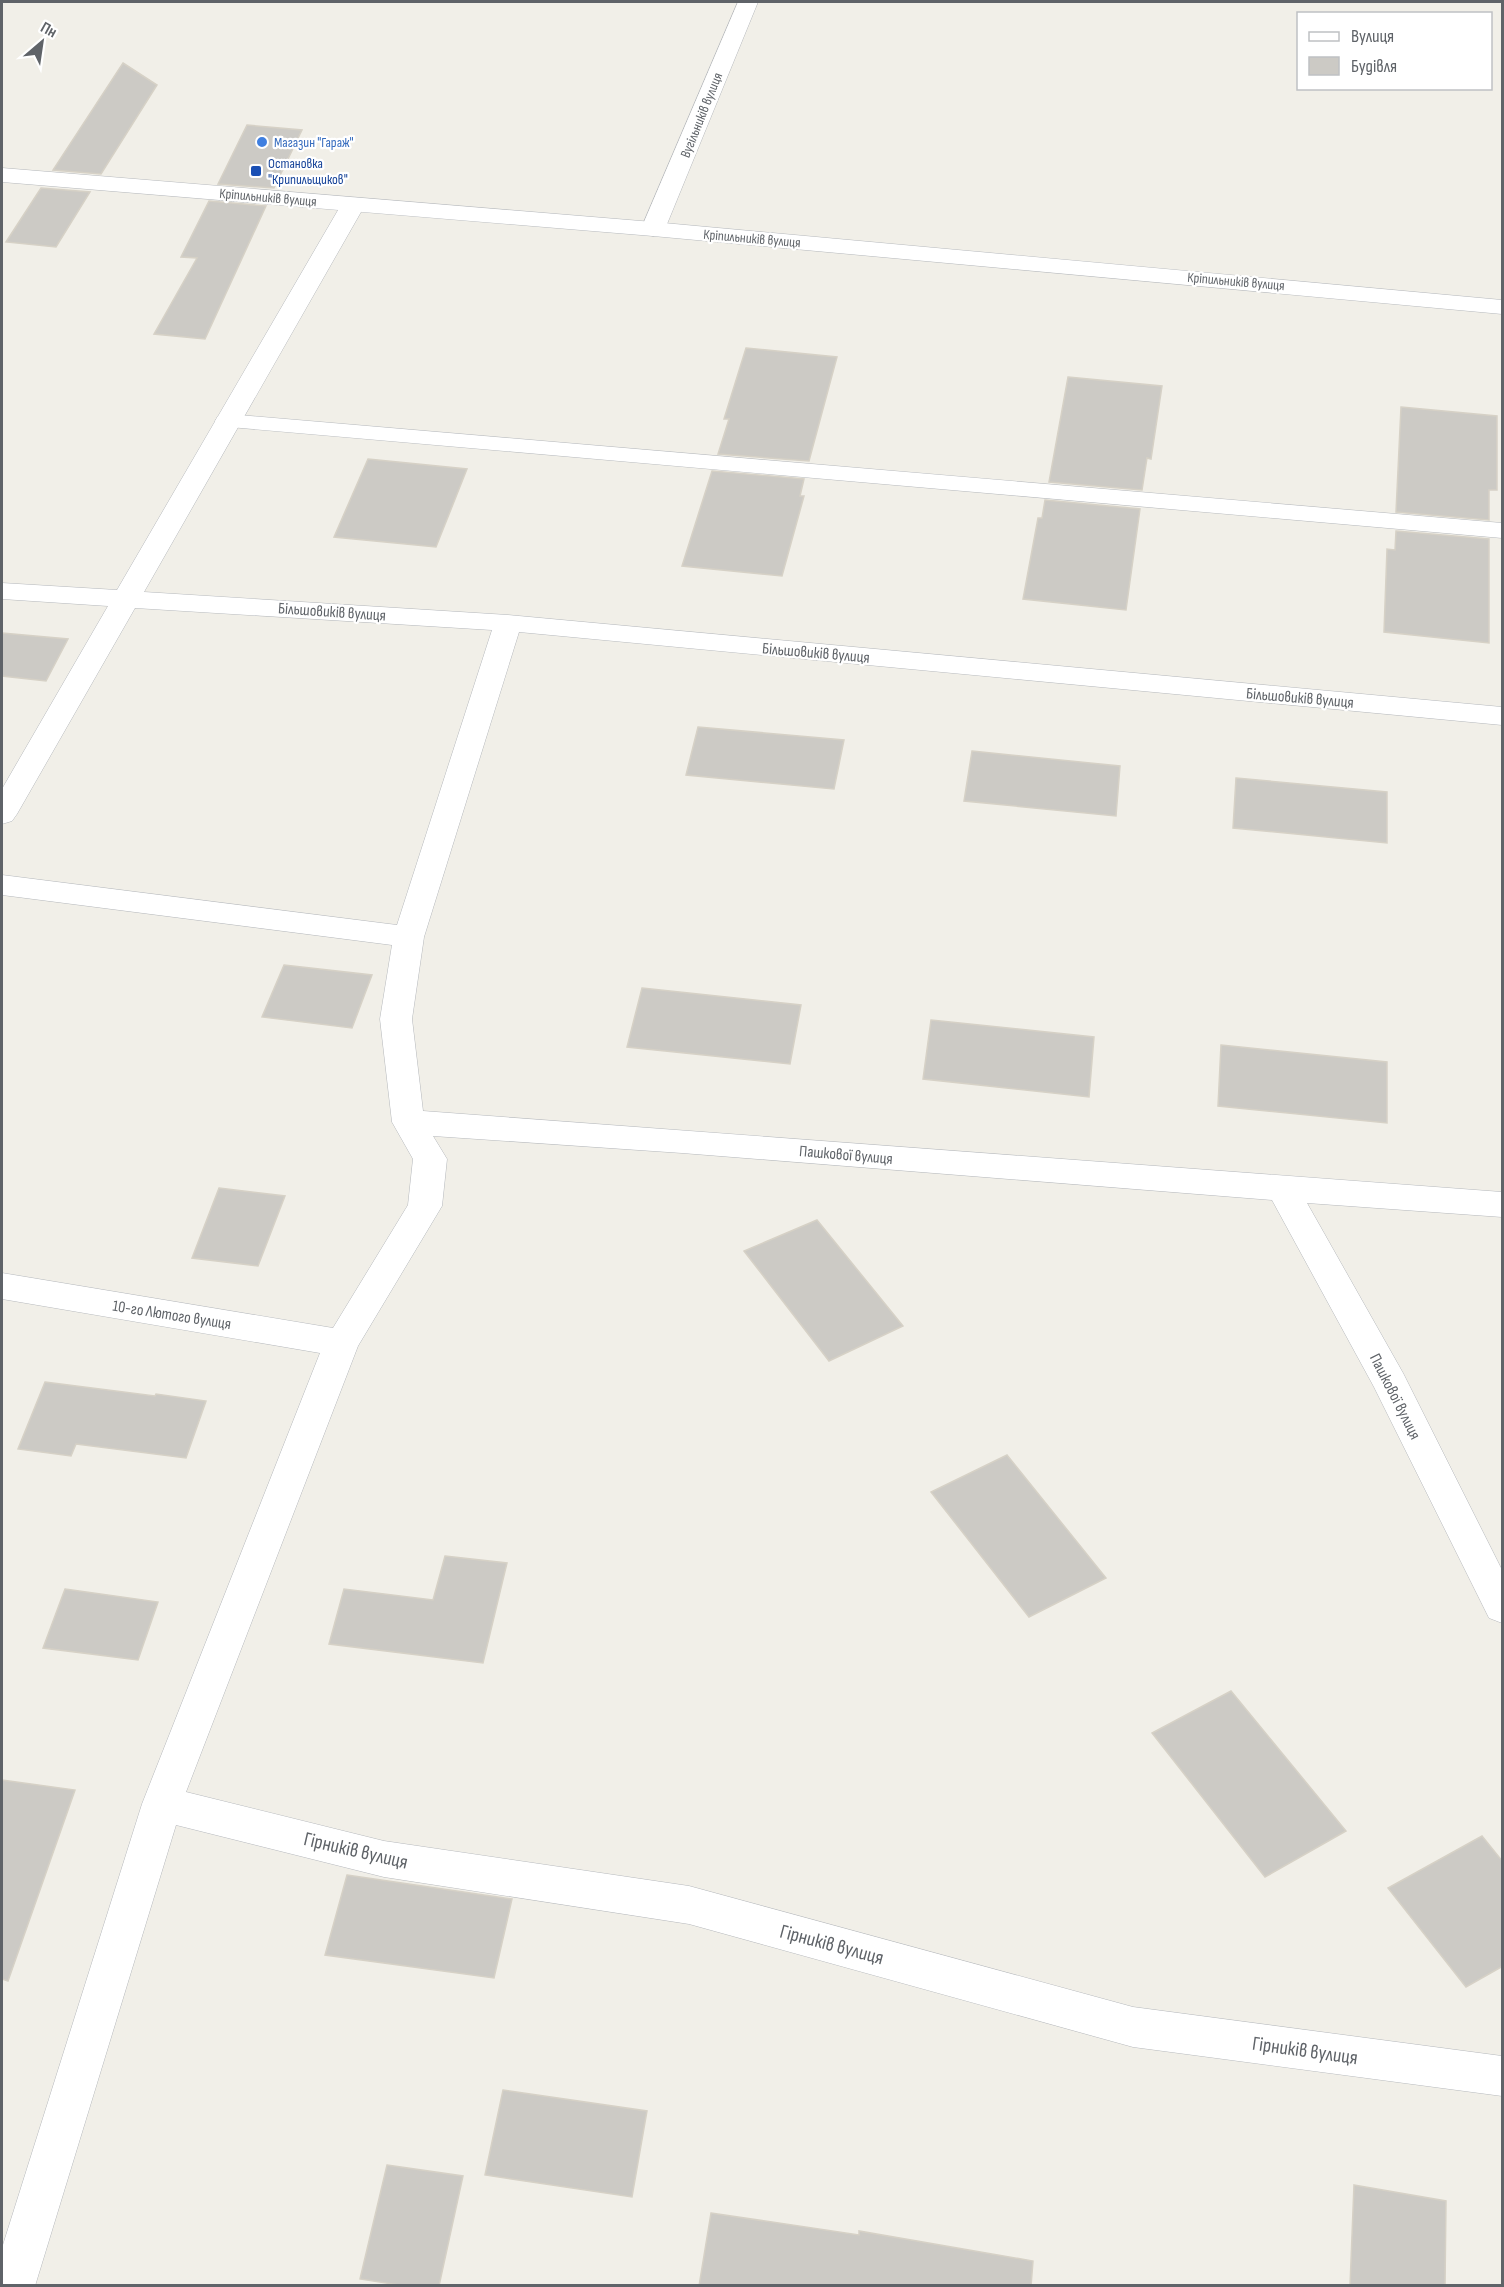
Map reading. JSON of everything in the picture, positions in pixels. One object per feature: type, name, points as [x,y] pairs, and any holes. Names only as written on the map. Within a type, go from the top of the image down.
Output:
[{"type":"street","name":"Вугільників вулиця","points":[[653,229],[748,2]]},
{"type":"street","name":"Кріпильників вулиця","points":[[2,175],[653,229],[1503,307]]},
{"type":"street","points":[[2,814],[128,598],[227,421],[354,205]]},
{"type":"street","name":"Більшовиків вулиця","points":[[2,591],[508,623],[1503,716]]},
{"type":"street","points":[[12,2286],[162,1804],[342,1343],[425,1206],[430,1159],[408,1122],[396,1019],[409,936],[508,623]]},
{"type":"street","points":[[2,885],[409,936]]},
{"type":"street","name":"Пашкової вулиця","points":[[408,1122],[596,1134],[1283,1190],[1503,1204]]},
{"type":"street","name":"Пашкової вулиця","points":[[1283,1190],[1390,1383],[1503,1607]]},
{"type":"street","name":"10-го Лютого вулиця","points":[[2,1286],[342,1343]]},
{"type":"street","name":"Гірників вулиця","points":[[162,1804],[384,1859],[689,1905],[1134,2027],[1503,2076]]},
{"type":"lane","points":[[227,421],[1503,531]]},
{"type":"building","points":[[123,63],[157,85],[101,174],[53,170]]},
{"type":"building","points":[[247,125],[302,130],[274,188],[218,184]]},
{"type":"building","points":[[41,188],[90,192],[56,247],[6,242]]},
{"type":"building","points":[[209,201],[266,206],[205,339],[154,334],[197,258],[181,257]]},
{"type":"building","points":[[746,348],[837,357],[809,461],[718,454],[729,419],[724,419]]},
{"type":"building","points":[[1068,377],[1162,386],[1151,459],[1147,458],[1142,490],[1049,482]]},
{"type":"building","points":[[1401,407],[1497,416],[1497,490],[1489,490],[1489,520],[1396,512]]},
{"type":"building","points":[[368,459],[467,469],[436,547],[334,537]]},
{"type":"building","points":[[712,471],[804,479],[800,496],[804,496],[782,576],[682,566]]},
{"type":"building","points":[[1045,500],[1140,509],[1126,610],[1023,599],[1038,518],[1042,518]]},
{"type":"building","points":[[1396,531],[1489,539],[1489,643],[1384,632],[1387,549],[1395,550]]},
{"type":"building","points":[[2,633],[68,639],[46,681],[2,676]]},
{"type":"building","points":[[698,727],[844,740],[834,789],[686,775]]},
{"type":"building","points":[[972,751],[1120,766],[1116,816],[964,801]]},
{"type":"building","points":[[1236,778],[1387,792],[1387,843],[1233,828]]},
{"type":"building","points":[[284,965],[372,975],[352,1028],[262,1017]]},
{"type":"building","points":[[642,988],[801,1005],[790,1064],[627,1047]]},
{"type":"building","points":[[931,1020],[1094,1037],[1089,1097],[923,1079]]},
{"type":"building","points":[[1221,1045],[1387,1062],[1387,1123],[1218,1106]]},
{"type":"building","points":[[219,1188],[285,1196],[258,1266],[192,1258]]},
{"type":"building","points":[[817,1220],[903,1326],[829,1361],[744,1251]]},
{"type":"building","points":[[45,1382],[206,1401],[186,1458],[76,1444],[71,1456],[18,1449]]},
{"type":"building","points":[[1007,1455],[1106,1578],[1029,1617],[931,1492]]},
{"type":"building","points":[[445,1556],[507,1563],[483,1663],[329,1644],[344,1589],[433,1600]]},
{"type":"building","points":[[65,1589],[158,1602],[138,1660],[43,1648]]},
{"type":"building","points":[[1231,1691],[1346,1831],[1265,1877],[1152,1733]]},
{"type":"building","points":[[2,1780],[75,1790],[8,1981],[2,1979]]},
{"type":"building","points":[[1482,1836],[1503,1862],[1503,1966],[1466,1987],[1388,1888]]},
{"type":"building","points":[[347,1875],[512,1899],[494,1978],[325,1955]]},
{"type":"building","points":[[503,2090],[647,2111],[632,2197],[485,2175]]},
{"type":"building","points":[[387,2165],[463,2176],[439,2286],[405,2286],[360,2279]]},
{"type":"building","points":[[1354,2185],[1446,2201],[1445,2286],[1350,2286]]},
{"type":"building","points":[[711,2213],[859,2235],[859,2231],[1033,2261],[1031,2286],[699,2286]]},
{"type":"place","name":"Магазин \"Гараж\"","points":[[262,142]]},
{"type":"place","name":"Остановка \"Крипильщиков\"","points":[[256,171]]}]
